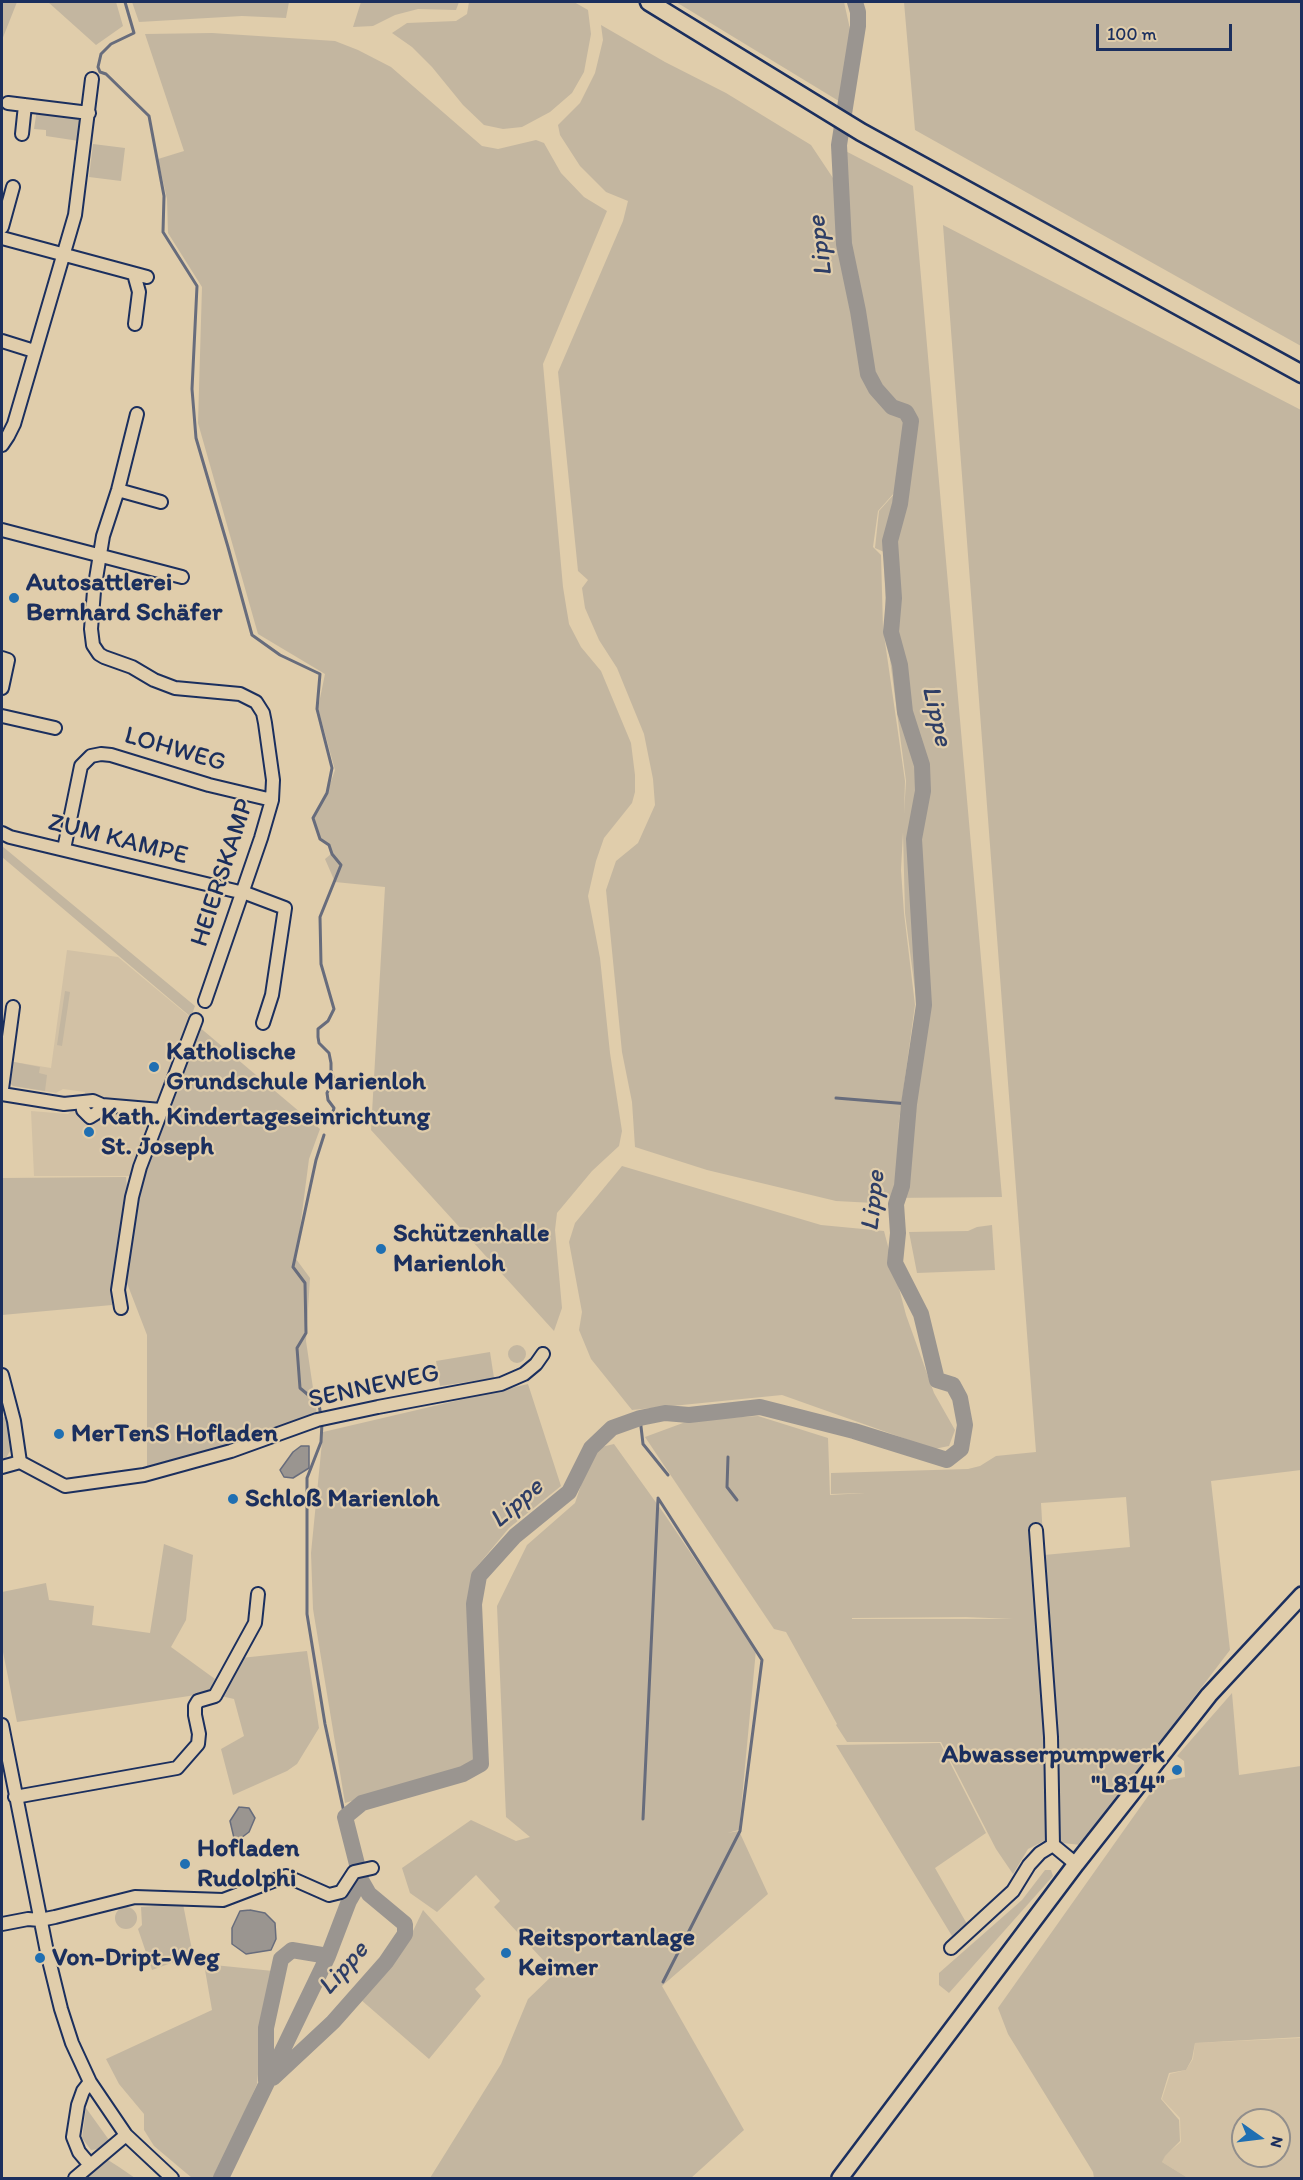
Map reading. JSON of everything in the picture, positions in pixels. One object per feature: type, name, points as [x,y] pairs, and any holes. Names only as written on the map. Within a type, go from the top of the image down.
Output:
[{"type":"highway","points":[[650,2],[861,132],[1302,374]]},
{"type":"main road","points":[[840,2178],[1076,1864],[1209,1695],[1302,1595]]},
{"type":"street","points":[[2,445],[14,424],[75,215],[92,79]]},
{"type":"street","points":[[8,102],[89,113]]},
{"type":"street","points":[[22,134],[26,105]]},
{"type":"street","points":[[2,227],[13,187]]},
{"type":"street","points":[[2,238],[147,277]]},
{"type":"street","points":[[134,274],[139,292],[134,324]]},
{"type":"street","points":[[2,341],[34,351]]},
{"type":"street","points":[[99,556],[137,414]]},
{"type":"street","points":[[118,490],[161,502]]},
{"type":"street","points":[[2,531],[182,577]]},
{"type":"street","name":"HEIERSKAMP","points":[[99,556],[91,629],[96,650],[104,657],[132,666],[154,680],[175,688],[240,694],[256,702],[266,723],[273,780],[272,800],[243,894],[205,1001]]},
{"type":"street","points":[[2,658],[8,660],[2,688]]},
{"type":"street","points":[[2,716],[55,728]]},
{"type":"street","name":"LOHWEG","points":[[64,849],[81,766],[91,756],[111,754],[209,785],[272,800]]},
{"type":"street","name":"ZUM KAMPE","points":[[2,833],[10,837],[243,894],[285,908],[272,995],[263,1023]]},
{"type":"street","points":[[2,1089],[13,1007]]},
{"type":"street","points":[[121,1308],[118,1290],[132,1197],[140,1167],[196,1020]]},
{"type":"street","points":[[2,1094],[64,1104],[93,1101],[102,1105],[161,1110]]},
{"type":"street","name":"SENNEWEG","points":[[20,1462],[65,1486],[144,1475],[231,1451],[322,1419],[501,1384],[524,1374],[536,1364],[543,1354]]},
{"type":"street","points":[[2,1375],[14,1420],[20,1462],[2,1467]]},
{"type":"street","points":[[1036,1530],[1051,1737],[1053,1845],[1076,1864]]},
{"type":"street","points":[[15,1797],[177,1768],[198,1744],[195,1706],[198,1701],[215,1696],[255,1623],[258,1594]]},
{"type":"street","points":[[2,1725],[40,1920],[61,2009],[72,2043],[90,2082],[126,2135],[172,2178]]},
{"type":"street","points":[[951,1948],[1013,1891],[1029,1865],[1040,1853],[1053,1845]]},
{"type":"street","points":[[2,1924],[28,1919],[40,1920],[135,1897],[223,1899],[286,1876],[329,1895],[340,1892],[354,1872],[370,1868]]},
{"type":"street","points":[[90,2082],[83,2091],[78,2105],[73,2137],[79,2152],[90,2165]]},
{"type":"street","points":[[75,2178],[126,2135]]},
{"type":"shaded area","points":[[2,2],[17,2],[2,40]]},
{"type":"shaded area","points":[[48,2],[116,2],[123,26],[96,45]]},
{"type":"shaded area","points":[[132,2],[289,2],[286,18],[242,16],[139,22]]},
{"type":"shaded area","points":[[361,2],[459,2],[456,10],[418,9],[395,15],[373,26],[353,27]]},
{"type":"shaded area","points":[[469,2],[574,2],[588,10],[591,34],[584,72],[572,93],[550,112],[522,127],[503,129],[484,125],[463,105],[432,67],[412,47],[392,33],[407,23],[456,21],[467,14]]},
{"type":"shaded area","points":[[676,2],[844,2],[850,29],[850,97],[847,106]]},
{"type":"shaded area","points":[[904,2],[1301,2],[1301,346],[915,130]]},
{"type":"shaded area","points":[[601,25],[665,62],[726,93],[811,145],[833,178],[838,220],[832,144],[913,186],[1002,1197],[888,1198],[888,1193],[874,1203],[836,1201],[707,1170],[635,1147],[632,1102],[622,1052],[606,890],[616,861],[638,843],[655,805],[653,779],[644,734],[617,668],[599,640],[585,608],[582,588],[588,580],[578,571],[558,372],[623,221],[628,201],[606,192],[580,166],[560,135],[558,125],[580,103],[595,73],[603,40]],"holes":[[[898,458],[896,492],[879,511],[875,548],[884,552],[886,629],[906,781],[904,814],[905,781],[883,628],[881,555],[873,547],[878,511],[895,492]],[[903,832],[905,913],[917,1006],[897,1136],[915,1005],[904,913],[901,870]]]},
{"type":"shaded area","points":[[212,33],[335,41],[358,50],[391,67],[482,146],[498,149],[536,140],[544,143],[561,173],[584,197],[607,211],[543,364],[563,587],[569,624],[581,647],[601,671],[631,743],[635,775],[635,792],[632,803],[604,838],[588,896],[600,958],[610,1053],[622,1131],[619,1146],[592,1171],[557,1213],[555,1230],[562,1308],[554,1331],[371,1130],[385,887],[335,882],[325,859],[331,854],[329,846],[319,839],[313,818],[327,793],[335,770],[318,708],[325,674],[258,634],[198,423],[202,287],[168,233],[167,199],[158,159],[184,151],[145,34]]},
{"type":"shaded area","points":[[37,109],[78,114],[81,122],[79,141],[46,136],[46,130],[34,129]]},
{"type":"shaded area","points":[[93,144],[125,148],[121,181],[89,177]]},
{"type":"shaded area","points":[[943,225],[1301,410],[1301,1470],[1211,1481],[1230,1650],[1081,1845],[1044,1841],[1028,1849],[1013,1874],[996,1849],[941,1742],[847,1742],[786,1632],[774,1629],[645,1437],[691,1420],[758,1416],[828,1438],[830,1495],[865,1493],[831,1494],[831,1473],[968,1469],[980,1466],[996,1456],[1036,1452]],"holes":[[[1126,1497],[1130,1547],[1044,1555],[1041,1503]],[[852,1618],[1013,1619],[852,1619]]]},
{"type":"shaded area","points":[[2,846],[195,1006],[191,1017],[2,857]]},
{"type":"shaded area","points":[[67,950],[118,957],[190,1017],[159,1105],[85,1095],[85,1092],[63,1089],[56,1093],[13,1086],[7,1069],[13,1070],[14,1062],[51,1068]]},
{"type":"shaded area","points":[[65,991],[70,992],[62,1046],[57,1045]]},
{"type":"shaded area","points":[[198,1026],[320,1129],[309,1159],[296,1259],[310,1278],[306,1341],[317,1415],[221,1449],[147,1467],[147,1335],[125,1278],[136,1200],[144,1168]]},
{"type":"shaded area","points":[[14,1062],[40,1067],[39,1073],[47,1075],[45,1091],[13,1086],[6,1080],[7,1069],[13,1070]]},
{"type":"shaded area","name":"Kath. Kindertageseinrichtung St. Joseph","points":[[75,1108],[149,1117],[143,1147],[133,1176],[34,1176],[31,1111],[68,1114]]},
{"type":"shaded area","points":[[622,1166],[821,1225],[884,1231],[906,1315],[934,1393],[955,1430],[949,1446],[934,1449],[782,1395],[632,1410],[591,1359],[579,1330],[582,1312],[569,1242],[575,1223]]},
{"type":"shaded area","points":[[126,1177],[128,1197],[112,1305],[2,1315],[2,1178]]},
{"type":"shaded area","points":[[992,1225],[995,1270],[917,1273],[909,1232],[968,1231]]},
{"type":"shaded area","points":[[517,1345],[523,1348],[526,1354],[523,1360],[517,1363],[511,1360],[508,1354],[511,1348]]},
{"type":"shaded area","points":[[490,1352],[494,1378],[440,1386],[436,1361]]},
{"type":"shaded area","points":[[528,1384],[561,1486],[509,1528],[474,1570],[469,1602],[473,1765],[345,1803],[313,1609],[311,1553],[323,1432]]},
{"type":"shaded area","points":[[7,1416],[13,1446],[6,1458],[2,1459],[2,1418]]},
{"type":"shaded area","points":[[614,1444],[756,1650],[739,1830],[727,1833],[739,1831],[768,1894],[662,1986],[744,2130],[691,2178],[430,2178],[501,2064],[528,1999],[555,1973],[494,1907],[500,1901],[476,1875],[437,1912],[410,1893],[402,1868],[471,1820],[516,1841],[530,1837],[506,1817],[497,1606],[527,1545],[575,1503],[593,1449]]},
{"type":"shaded area","points":[[301,1446],[309,1446],[309,1468],[293,1478],[284,1477],[280,1470],[293,1452]]},
{"type":"shaded area","points":[[164,1544],[193,1555],[186,1620],[171,1647],[215,1679],[209,1693],[17,1722],[2,1647],[2,1592],[46,1583],[49,1600],[94,1606],[92,1625],[150,1633]]},
{"type":"shaded area","points":[[307,1651],[319,1728],[297,1764],[287,1771],[233,1795],[221,1749],[244,1736],[234,1699],[221,1696],[241,1658]]},
{"type":"shaded area","points":[[1232,1693],[1239,1775],[1301,1766],[1301,2037],[1195,2043],[1192,2059],[1186,2070],[1169,2073],[1161,2099],[1179,2120],[1180,2141],[1162,2162],[1188,2178],[1094,2178],[1093,2172],[1008,2034],[998,2008],[1158,1782],[1185,1777],[1184,1761],[1177,1756]]},
{"type":"shaded area","points":[[940,1743],[986,1833],[935,1868],[967,1924],[952,1936],[836,1745]]},
{"type":"shaded area","points":[[239,1807],[249,1808],[255,1818],[249,1832],[241,1838],[234,1838],[230,1821]]},
{"type":"shaded area","points":[[1045,1870],[1051,1870],[1053,1876],[949,1993],[939,1985],[939,1973],[1022,1900]]},
{"type":"shaded area","points":[[183,1904],[193,1955],[152,1970],[138,1929],[142,1925],[141,1907]]},
{"type":"shaded area","points":[[126,1907],[136,1914],[137,1918],[130,1928],[126,1929],[116,1922],[115,1918],[122,1908]]},
{"type":"shaded area","points":[[423,1910],[485,1979],[475,1989],[481,1996],[429,2059],[360,1999],[413,1931]]},
{"type":"shaded area","points":[[240,1911],[265,1913],[275,1923],[276,1939],[271,1950],[246,1954],[232,1944],[232,1928]]},
{"type":"shaded area","points":[[204,1964],[273,1971],[265,2005],[257,2084],[216,2178],[192,2178],[154,2146],[144,2130],[144,2114],[119,2084],[106,2059],[212,2010]]},
{"type":"shaded area","points":[[1301,2038],[1301,2178],[1188,2178],[1162,2162],[1164,2156],[1181,2142],[1180,2118],[1162,2099],[1170,2074],[1186,2070],[1193,2059],[1195,2043]]},
{"type":"shaded area","points":[[86,2108],[109,2140],[100,2149],[91,2150],[82,2138]]},
{"type":"shaded area","points":[[108,2160],[119,2167],[135,2178],[85,2178]]},
{"type":"waterway","points":[[125,2],[134,33],[111,44],[101,54],[98,67],[100,72],[106,74],[149,116],[164,196],[163,232],[197,286],[192,389],[196,438],[252,635],[280,655],[320,674],[317,709],[332,768],[327,793],[313,818],[320,839],[329,845],[332,854],[341,865],[320,917],[321,964],[334,1009],[328,1021],[318,1029],[318,1037],[319,1043],[329,1053],[334,1079],[327,1093],[328,1100],[334,1108],[332,1115],[337,1119],[335,1120]]},
{"type":"waterway","name":"Lippe","points":[[221,2178],[328,1956],[349,1901],[361,1880],[345,1817],[362,1803],[463,1774],[481,1764],[474,1604],[479,1576],[515,1536],[569,1492],[591,1448],[612,1428],[640,1418],[665,1413],[689,1415],[760,1407],[854,1431],[947,1460],[961,1449],[965,1425],[960,1398],[953,1385],[937,1380],[921,1314],[895,1263],[898,1233],[896,1204],[902,1186],[909,1104],[924,1005],[914,839],[923,791],[922,765],[905,712],[900,665],[891,632],[894,598],[890,541],[900,504],[911,421],[906,412],[892,407],[876,389],[868,374],[844,244],[839,145],[858,26],[855,2]]},
{"type":"waterway","points":[[836,1098],[909,1104]]},
{"type":"waterway","points":[[321,1417],[319,1404],[300,1388],[297,1348],[306,1333],[305,1283],[293,1267],[316,1160],[324,1135]]},
{"type":"waterway","points":[[640,1418],[643,1444],[668,1475]]},
{"type":"waterway","points":[[322,1423],[321,1442],[307,1478],[307,1614],[325,1724],[345,1817]]},
{"type":"waterway","points":[[728,1457],[727,1487],[737,1500]]},
{"type":"waterway","points":[[658,1498],[762,1660],[740,1831],[663,1982]]},
{"type":"waterway","points":[[643,1819],[658,1499]]},
{"type":"waterway","name":"Lippe","points":[[273,2078],[333,2022],[386,1962],[405,1934],[405,1924],[369,1894],[361,1880]]},
{"type":"waterway","name":"Lippe","points":[[266,2081],[266,2028],[281,1959],[292,1950],[328,1956]]},
{"type":"place","name":"Autosattlerei Bernhard Schäfer","points":[[14,598]]},
{"type":"place","name":"Katholische Grundschule Marienloh","points":[[154,1067]]},
{"type":"place","name":"Kath. Kindertageseinrichtung St. Joseph","points":[[89,1132]]},
{"type":"place","name":"Schützenhalle Marienloh","points":[[381,1249]]},
{"type":"place","name":"MerTenS Hofladen","points":[[59,1434]]},
{"type":"place","name":"Schloß Marienloh","points":[[233,1499]]},
{"type":"place","name":"Abwasserpumpwerk \"L814\"","points":[[1177,1770]]},
{"type":"place","name":"Hofladen Rudolphi","points":[[185,1864]]},
{"type":"place","name":"Reitsportanlage Keimer","points":[[506,1953]]},
{"type":"place","name":"Von-Dript-Weg","points":[[40,1958]]}]
